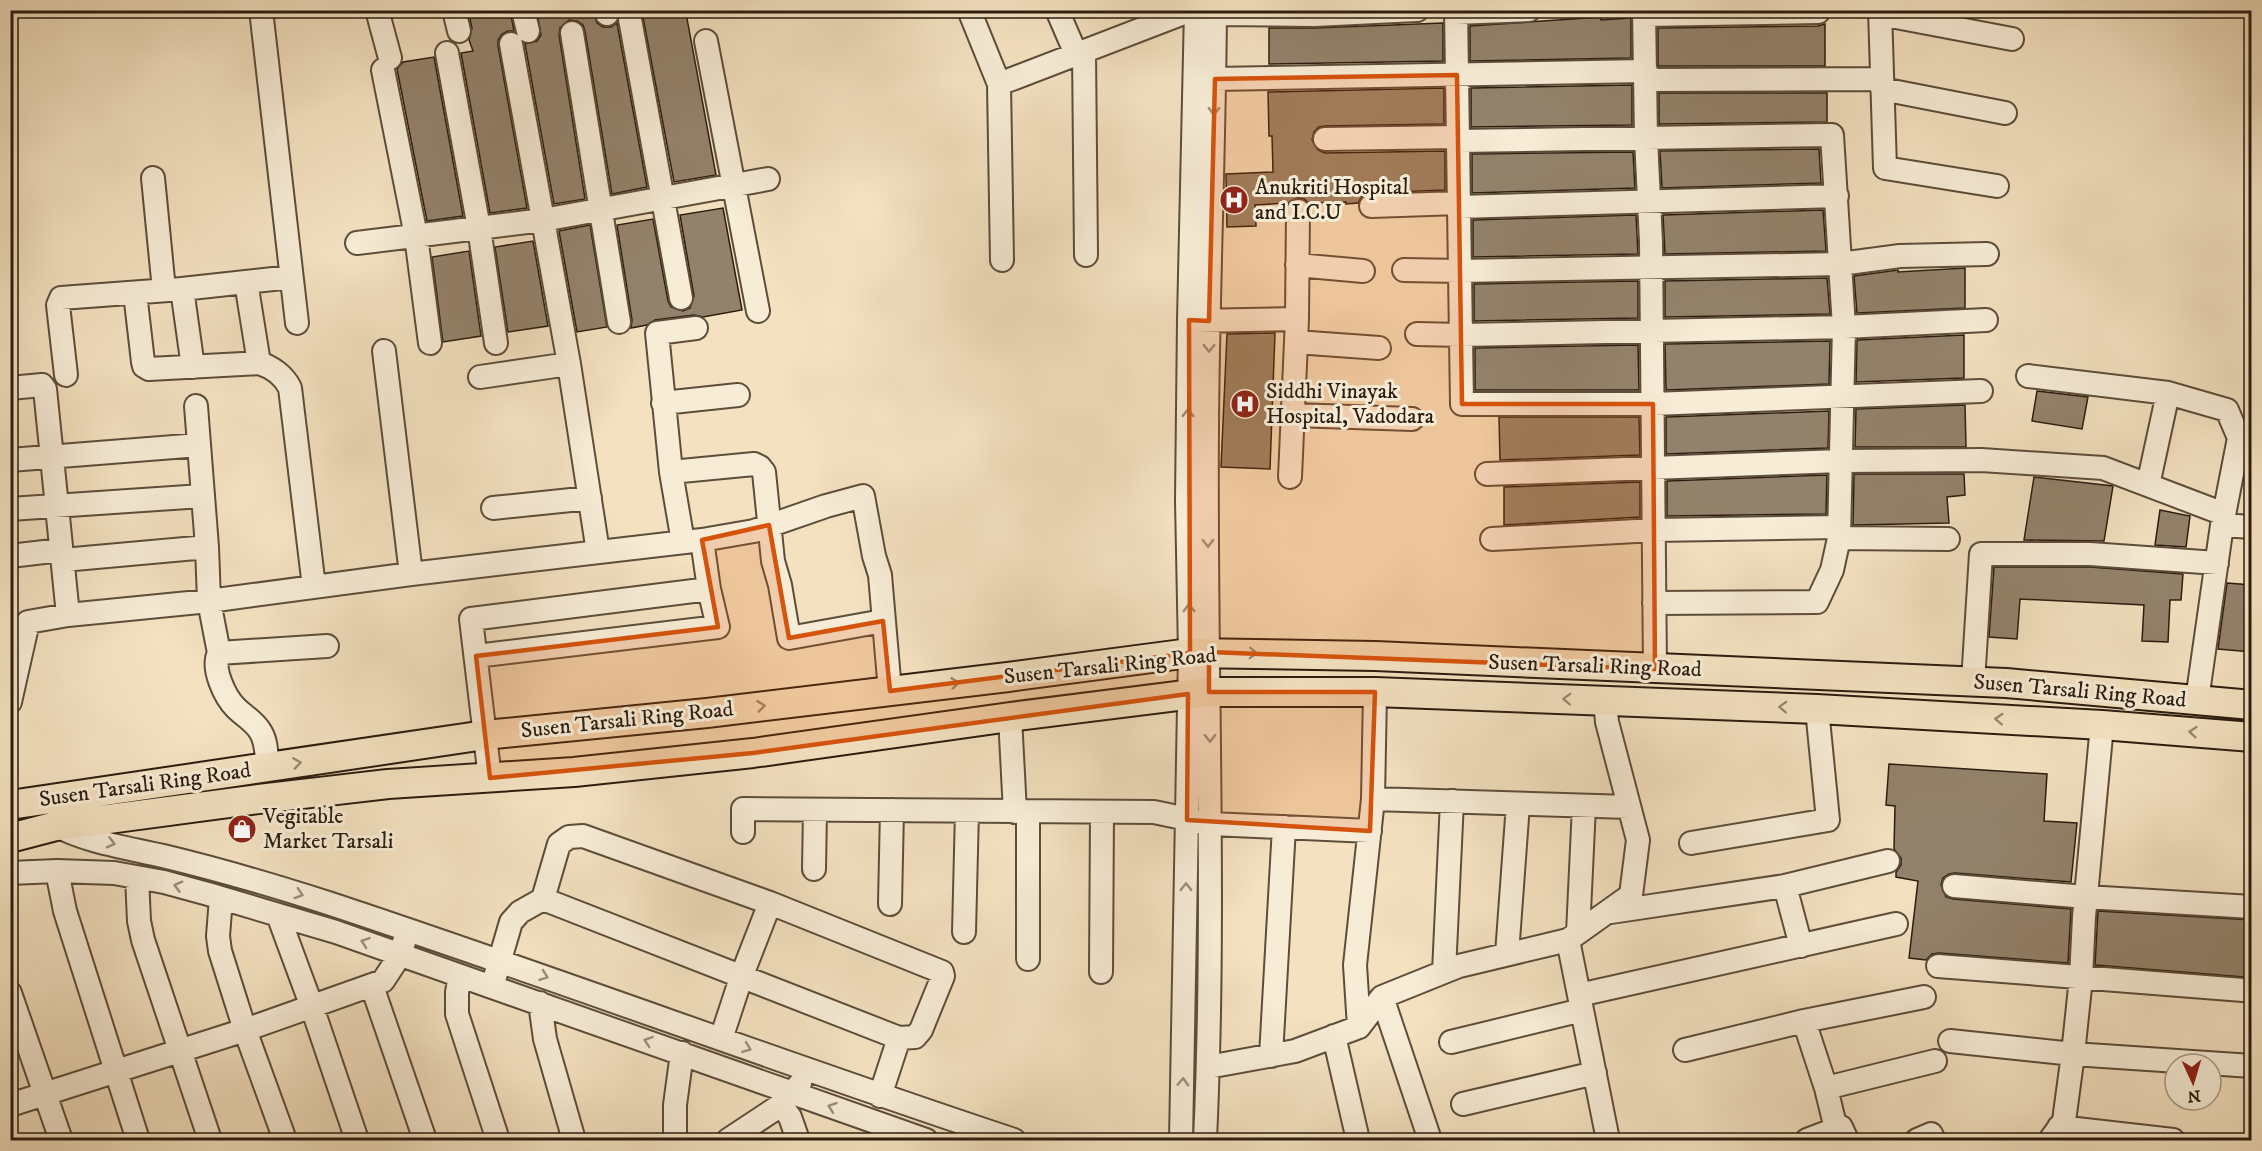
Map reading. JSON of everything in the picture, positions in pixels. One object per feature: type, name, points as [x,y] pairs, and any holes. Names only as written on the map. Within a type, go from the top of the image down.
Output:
[{"type":"main road","name":"Susen Tarsali Ring Road","points":[[22,803],[485,735],[707,713],[1200,652],[1375,656],[1973,682],[2252,705]]},
{"type":"main road","name":"Susen Tarsali Ring Road","points":[[10,838],[56,826],[365,787],[574,772],[753,753],[1199,693],[1375,692],[1817,709],[2102,725],[2252,737]]},
{"type":"street","points":[[261,10],[297,322]]},
{"type":"street","points":[[377,10],[416,236],[430,344]]},
{"type":"street","points":[[969,10],[999,84],[1002,260]]},
{"type":"street","points":[[1057,10],[1080,53],[1086,255]]},
{"type":"street","points":[[999,84],[1080,53],[1199,19],[1417,10]]},
{"type":"street","points":[[1529,10],[1456,12],[1462,404],[1653,404],[1981,391]]},
{"type":"street","points":[[1655,669],[1652,268],[1646,138],[1644,13],[1818,12]]},
{"type":"street","points":[[1996,186],[1885,168],[1880,12],[2012,39]]},
{"type":"street","points":[[630,19],[681,298]]},
{"type":"street","points":[[1182,1140],[1187,820],[1199,693],[1200,652],[1187,500],[1215,79],[1199,19]]},
{"type":"street","points":[[1199,19],[1199,321]]},
{"type":"street","points":[[521,29],[543,220],[569,364],[598,552]]},
{"type":"street","points":[[572,33],[619,322]]},
{"type":"street","points":[[706,41],[758,311]]},
{"type":"street","points":[[447,52],[479,228],[496,343]]},
{"type":"street","points":[[1215,79],[1646,75],[1882,84],[2005,113]]},
{"type":"street","points":[[1324,139],[1832,135],[1844,327],[1839,533],[1832,570],[1817,602],[1654,603]]},
{"type":"street","points":[[153,178],[173,290],[192,367]]},
{"type":"street","points":[[357,243],[543,220],[768,179]]},
{"type":"street","points":[[1371,206],[1837,196]]},
{"type":"street","points":[[1290,477],[1297,319],[1298,211]]},
{"type":"street","points":[[1404,270],[1840,264],[1900,256],[1987,255]]},
{"type":"street","points":[[1297,265],[1363,271]]},
{"type":"street","points":[[66,375],[58,301],[67,297],[173,290],[291,277]]},
{"type":"street","points":[[246,282],[259,363]]},
{"type":"street","points":[[135,293],[144,366],[149,369],[259,363],[267,365],[281,375],[290,388],[314,587]]},
{"type":"street","points":[[1199,321],[1297,319]]},
{"type":"street","points":[[1417,334],[1844,327],[1986,320]]},
{"type":"street","points":[[476,656],[718,627],[709,589],[671,472],[657,333],[696,328]]},
{"type":"street","points":[[1296,342],[1379,348]]},
{"type":"street","points":[[384,351],[411,574]]},
{"type":"street","points":[[480,377],[569,364]]},
{"type":"street","points":[[2028,376],[2168,393],[2227,410],[2245,439],[2223,520],[2197,700]]},
{"type":"street","points":[[10,388],[44,386],[68,615]]},
{"type":"street","points":[[2148,485],[2168,393]]},
{"type":"street","points":[[663,403],[738,395]]},
{"type":"street","points":[[196,406],[209,601],[219,653],[216,659],[216,669],[235,707],[261,732],[265,741],[268,767]]},
{"type":"street","points":[[1293,416],[1412,419]]},
{"type":"street","points":[[10,460],[199,445]]},
{"type":"street","points":[[1487,474],[1841,461],[1981,460],[2103,468],[2148,485],[2223,520],[2252,527]]},
{"type":"street","points":[[671,472],[754,464],[764,472],[773,561],[780,585],[789,638],[883,621]]},
{"type":"street","points":[[10,509],[202,496]]},
{"type":"street","points":[[10,702],[19,623],[68,615],[209,601],[411,574],[693,541],[754,531],[863,496],[874,556],[880,574],[890,691]]},
{"type":"street","points":[[493,508],[590,498]]},
{"type":"street","points":[[1492,539],[1654,530],[1839,533],[1948,539]]},
{"type":"street","points":[[10,556],[207,547]]},
{"type":"street","points":[[1973,682],[1981,554],[2090,554],[2217,563]]},
{"type":"street","points":[[490,778],[471,619],[709,589]]},
{"type":"street","points":[[219,653],[327,646]]},
{"type":"street","points":[[1359,1027],[1355,965],[1373,799],[1375,692]]},
{"type":"street","points":[[1199,693],[1211,824],[1208,1067],[1204,1140]]},
{"type":"street","points":[[1208,1067],[1295,1052],[1359,1027],[1382,997],[1459,966],[1573,936],[1631,895],[1638,840],[1607,722],[1605,701]]},
{"type":"street","points":[[1691,843],[1828,820],[1817,709]]},
{"type":"street","points":[[1010,717],[1022,812],[1028,959]]},
{"type":"street","points":[[2102,725],[2073,1054],[2064,1120],[2055,1134],[2173,1140]]},
{"type":"street","points":[[1373,799],[1629,807]]},
{"type":"street","points":[[1444,972],[1452,801]]},
{"type":"street","points":[[22,803],[72,834],[289,890],[501,960],[880,1096],[1014,1140]]},
{"type":"street","points":[[1507,954],[1518,804]]},
{"type":"street","points":[[1584,806],[1573,936],[1581,1002],[1608,1140]]},
{"type":"street","points":[[743,832],[743,810],[1154,812],[1211,824],[1370,831]]},
{"type":"street","points":[[814,869],[815,810]]},
{"type":"street","points":[[890,904],[892,810]]},
{"type":"street","points":[[964,932],[967,811]]},
{"type":"street","points":[[1101,972],[1102,812]]},
{"type":"street","points":[[1270,1056],[1284,827]]},
{"type":"street","points":[[492,987],[511,922],[520,912],[543,898],[559,844],[569,837],[583,836],[770,903],[942,972],[943,976],[936,998],[921,1030],[915,1036],[899,1038],[543,898]]},
{"type":"street","points":[[1607,913],[1785,885],[1888,861]]},
{"type":"street","points":[[57,871],[65,911],[138,1140]]},
{"type":"street","points":[[10,873],[57,871],[114,873],[164,882],[221,898],[400,955],[682,1053],[787,1099],[875,1131],[926,1140]]},
{"type":"street","points":[[137,877],[139,921],[143,940],[210,1140]]},
{"type":"street","points":[[1785,885],[1801,946]]},
{"type":"street","points":[[1953,886],[2252,907]]},
{"type":"street","points":[[221,898],[218,927],[220,951],[245,1030],[285,1140]]},
{"type":"street","points":[[721,1039],[742,975],[770,903]]},
{"type":"street","points":[[278,915],[357,1140]]},
{"type":"street","points":[[1452,1042],[1581,1002],[1896,924]]},
{"type":"street","points":[[10,1105],[245,1030],[372,986],[389,975],[400,955],[408,930]]},
{"type":"street","points":[[1938,966],[2243,990]]},
{"type":"street","points":[[460,976],[456,992],[458,1014],[498,1140]]},
{"type":"street","points":[[372,986],[424,1140]]},
{"type":"street","points":[[10,993],[61,1140]]},
{"type":"street","points":[[1382,997],[1430,1140]]},
{"type":"street","points":[[1685,1050],[1804,1021],[1924,997]]},
{"type":"street","points":[[540,1003],[545,1039],[574,1140]]},
{"type":"street","points":[[1804,1021],[1842,1135],[1807,1140]]},
{"type":"street","points":[[1334,1036],[1358,1140]]},
{"type":"street","points":[[880,1096],[899,1038]]},
{"type":"street","points":[[1950,1041],[2073,1054],[2252,1066]]},
{"type":"street","points":[[675,1140],[675,1105],[682,1053]]},
{"type":"street","points":[[1826,1088],[1935,1061]]},
{"type":"street","points":[[729,1140],[787,1099],[810,1071]]},
{"type":"street","points":[[1463,1104],[1595,1073]]},
{"type":"street","points":[[787,1099],[798,1140]]},
{"type":"street","points":[[1917,1140],[1931,1134],[1934,1140]]},
{"type":"highlighted area","points":[[1457,75],[1462,404],[1653,404],[1655,669],[1209,652],[1209,692],[1375,692],[1370,831],[1187,820],[1188,694],[753,753],[490,778],[476,656],[718,627],[702,540],[769,525],[789,638],[883,621],[890,691],[1190,653],[1189,320],[1209,321],[1215,79]]},
{"type":"shaded area","points":[[10,11],[19,11],[11,56]]},
{"type":"building","points":[[468,10],[510,10],[514,31],[502,34],[498,40],[498,46],[527,208],[490,213],[461,53],[473,51],[469,40],[472,28]]},
{"type":"building","points":[[593,10],[597,23],[603,27],[611,27],[617,23],[647,187],[612,194],[585,31],[583,25],[569,20],[560,28],[559,35],[585,199],[554,204],[525,44],[537,41],[541,35],[537,12]]},
{"type":"building","points":[[640,10],[673,10],[674,15],[686,13],[716,175],[674,182]]},
{"type":"building","points":[[1601,17],[1601,20],[1631,18],[1631,58],[1470,61],[1470,26]]},
{"type":"building","points":[[1443,23],[1443,61],[1269,64],[1269,28]]},
{"type":"building","points":[[1825,24],[1825,66],[1658,66],[1658,28],[1818,26]]},
{"type":"building","points":[[434,57],[463,216],[427,221],[397,69],[403,62]]},
{"type":"building","points":[[1632,85],[1632,125],[1471,127],[1471,88]]},
{"type":"building","points":[[1444,88],[1444,124],[1325,126],[1319,127],[1314,132],[1312,140],[1318,150],[1325,153],[1445,151],[1445,190],[1371,193],[1363,195],[1358,203],[1346,204],[1346,202],[1309,203],[1298,198],[1288,203],[1255,205],[1256,226],[1227,227],[1226,174],[1273,172],[1268,92]]},
{"type":"building","points":[[1659,93],[1827,93],[1827,122],[1659,124]]},
{"type":"building","points":[[1819,149],[1821,183],[1662,188],[1660,151]]},
{"type":"building","points":[[1633,152],[1635,188],[1472,193],[1472,154]]},
{"type":"building","points":[[723,208],[742,310],[703,317],[694,315],[655,320],[647,325],[631,328],[632,320],[617,225],[653,219],[668,301],[671,307],[683,311],[690,308],[694,296],[680,215]]},
{"type":"building","points":[[1823,210],[1826,251],[1665,254],[1663,215]]},
{"type":"building","points":[[1636,215],[1638,254],[1473,257],[1473,220]]},
{"type":"building","points":[[590,225],[607,327],[577,332],[559,231]]},
{"type":"building","points":[[533,241],[548,326],[508,332],[495,247]]},
{"type":"building","points":[[469,251],[481,336],[443,342],[432,257]]},
{"type":"building","points":[[1965,268],[1965,308],[1857,313],[1854,276],[1898,270],[1898,272]]},
{"type":"building","points":[[1827,278],[1830,314],[1665,317],[1665,281]]},
{"type":"building","points":[[1638,281],[1638,318],[1474,321],[1474,284]]},
{"type":"building","points":[[1275,333],[1270,469],[1221,467],[1227,334]]},
{"type":"building","points":[[1964,335],[1964,378],[1856,382],[1857,340]]},
{"type":"building","points":[[1830,341],[1829,384],[1666,390],[1665,344]]},
{"type":"building","points":[[1638,345],[1639,390],[1475,390],[1475,348]]},
{"type":"building","points":[[2037,391],[2088,397],[2082,429],[2032,421]]},
{"type":"building","points":[[1965,405],[1966,447],[1855,447],[1856,409]]},
{"type":"building","points":[[1829,411],[1828,448],[1666,454],[1666,417]]},
{"type":"building","points":[[1499,417],[1639,417],[1640,455],[1500,460]]},
{"type":"building","points":[[1854,474],[1964,474],[1965,495],[1947,497],[1949,523],[1853,525]]},
{"type":"building","points":[[1827,475],[1826,514],[1667,516],[1667,481]]},
{"type":"building","points":[[2034,477],[2113,486],[2104,541],[2024,540]]},
{"type":"building","points":[[1640,482],[1640,517],[1504,525],[1504,487]]},
{"type":"building","points":[[2160,510],[2190,516],[2186,547],[2155,545]]},
{"type":"building","points":[[1994,567],[2090,567],[2183,574],[2181,600],[2170,600],[2168,642],[2142,641],[2144,605],[2020,599],[2017,639],[1989,637]]},
{"type":"building","points":[[2227,583],[2252,585],[2252,652],[2218,649]]},
{"type":"building","points":[[1889,764],[2047,774],[2044,821],[2077,823],[2071,882],[1955,873],[1943,878],[1941,885],[1946,897],[1953,899],[2071,909],[2068,963],[1939,953],[1932,954],[1926,960],[1909,958],[1918,881],[1896,877],[1901,858],[1894,849],[1895,806],[1886,805]]},
{"type":"building","points":[[2098,911],[2252,920],[2252,980],[2244,977],[2095,965]]},
{"type":"place","name":"Anukriti Hospital and I.C.U","points":[[1234,200]]},
{"type":"place","name":"Siddhi Vinayak Hospital, Vadodara","points":[[1245,404]]},
{"type":"place","name":"Vegitable Market Tarsali","points":[[242,829]]}]
